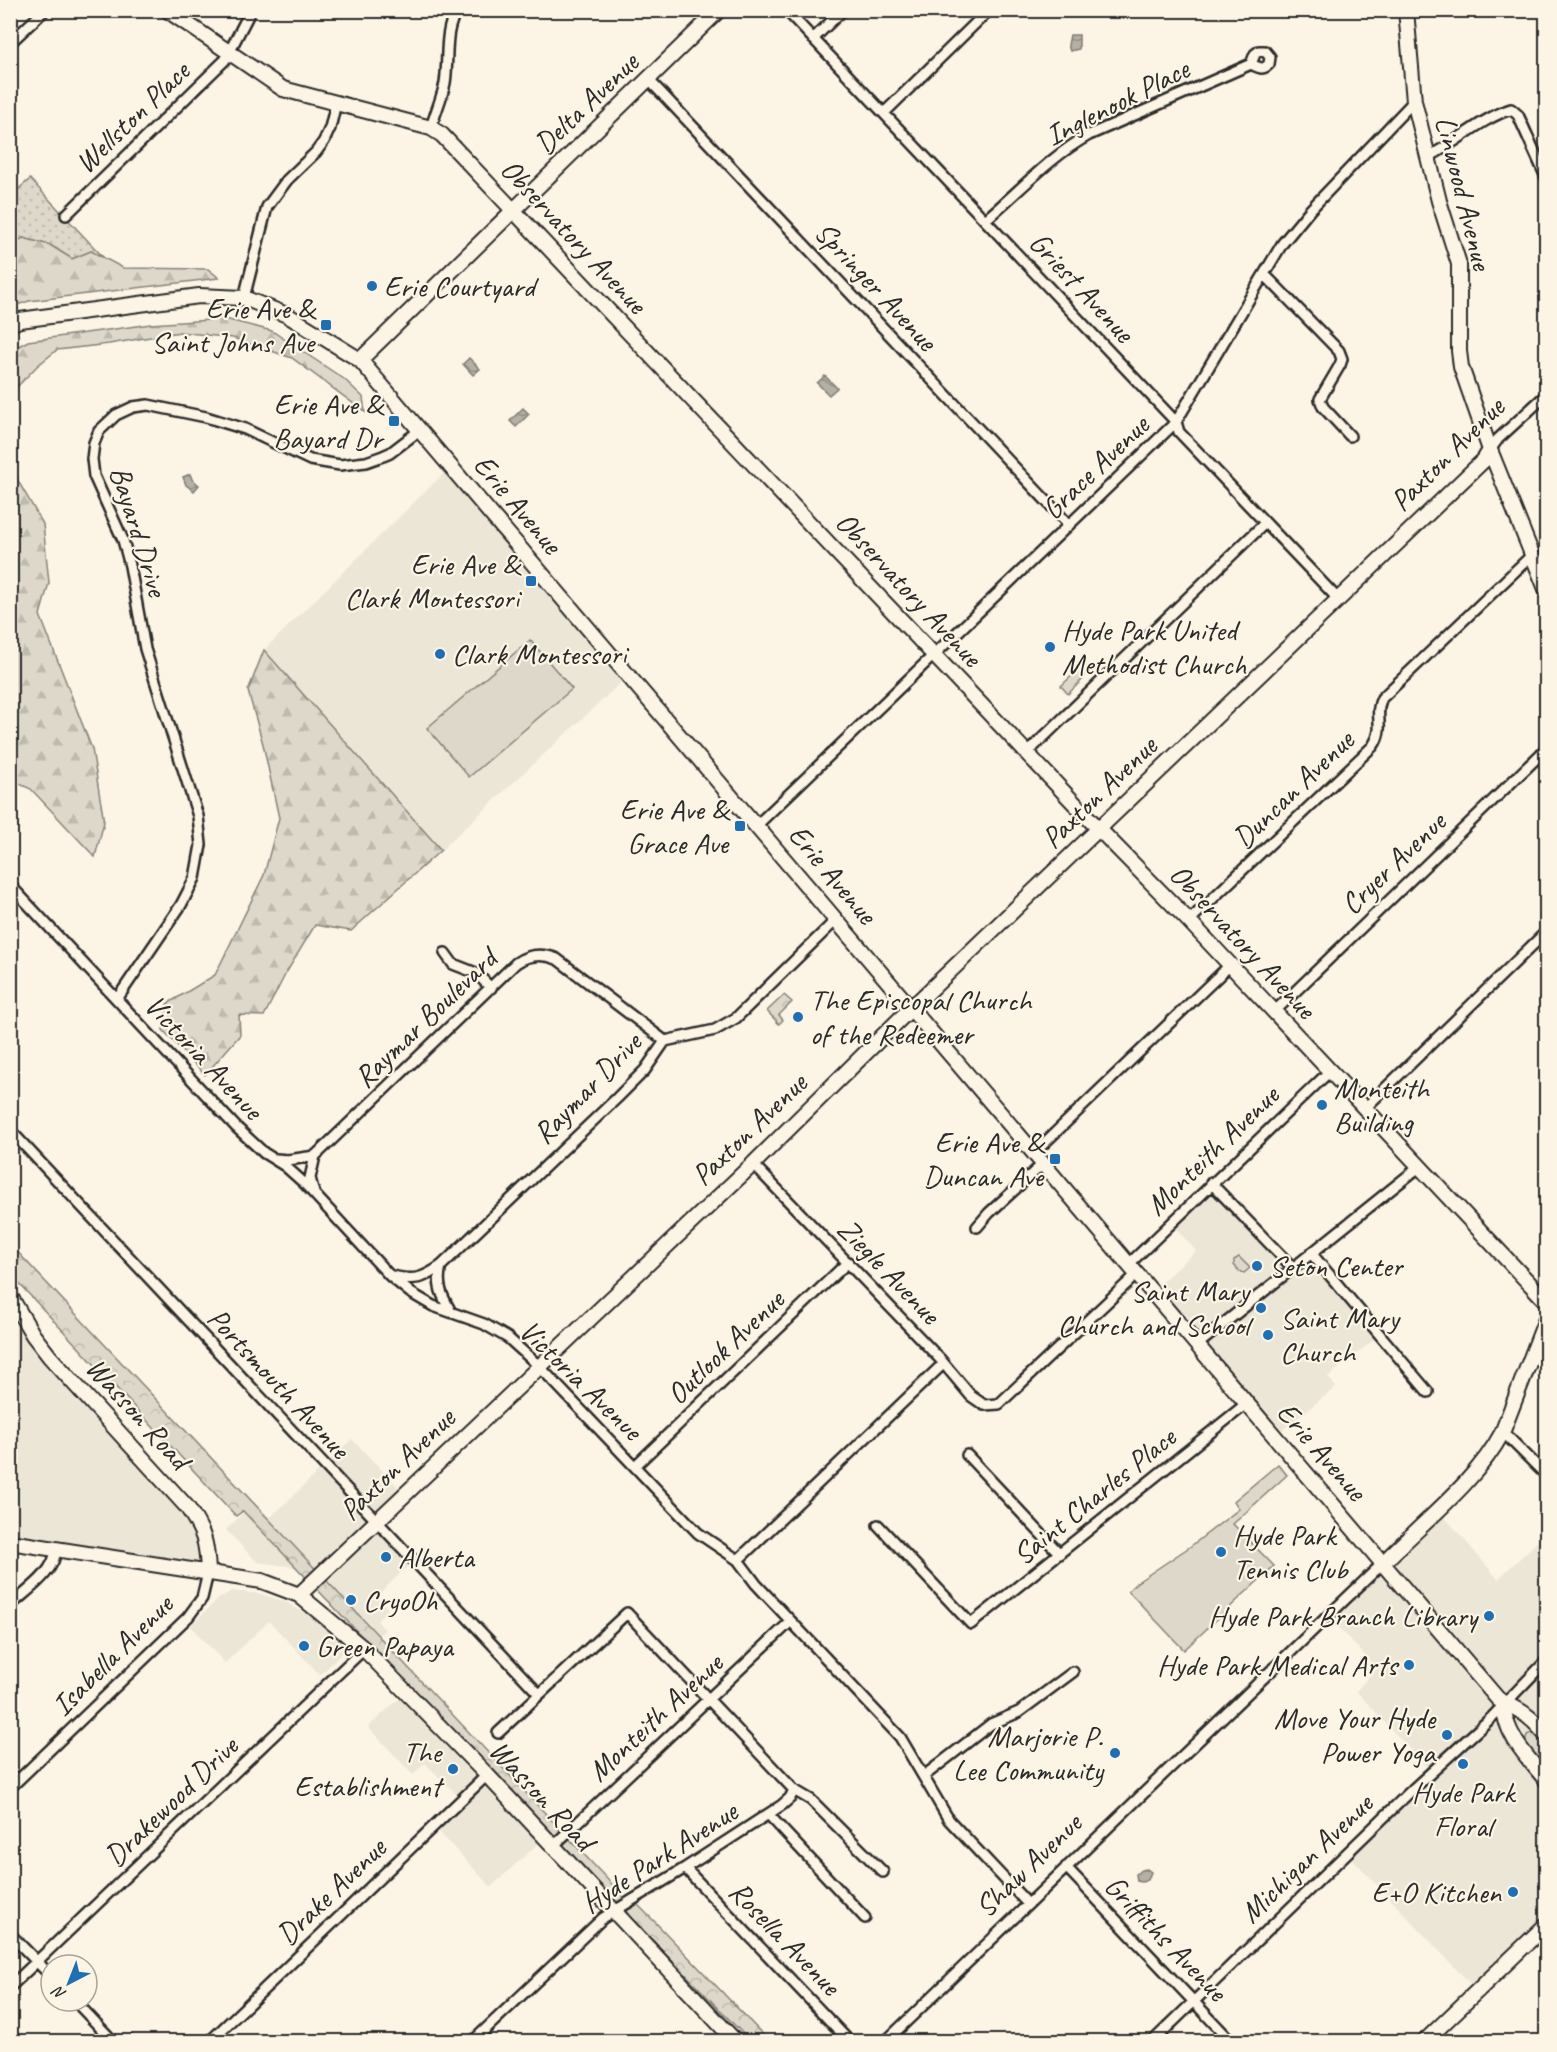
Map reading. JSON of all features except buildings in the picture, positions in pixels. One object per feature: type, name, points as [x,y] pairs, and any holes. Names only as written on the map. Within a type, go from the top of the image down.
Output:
[{"type":"street","points":[[10,43],[45,10]]},
{"type":"street","name":"Observatory Avenue","points":[[167,10],[283,89],[431,128],[442,135],[1100,830],[1189,921],[1546,1301]]},
{"type":"street","name":"Wellston Place","points":[[66,215],[225,60],[251,10]]},
{"type":"street","points":[[431,128],[445,84],[448,34],[457,10]]},
{"type":"street","name":"Delta Avenue","points":[[360,360],[719,10]]},
{"type":"street","name":"Griest Avenue","points":[[786,10],[1176,422],[1179,432],[1338,599]]},
{"type":"street","points":[[813,39],[843,10]]},
{"type":"street","points":[[884,113],[989,10]]},
{"type":"street","name":"Linwood Avenue","points":[[1406,10],[1414,101],[1459,264],[1461,367],[1490,450],[1546,589]]},
{"type":"street","name":"Inglenook Place","points":[[985,220],[1038,170],[1071,145],[1251,64]]},
{"type":"street","name":"Springer Avenue","points":[[649,80],[1069,525]]},
{"type":"street","name":"Grace Avenue","points":[[757,825],[1176,422],[1282,244],[1300,221],[1414,101]]},
{"type":"street","points":[[244,298],[267,207],[287,180],[324,141],[330,128],[336,103]]},
{"type":"street","points":[[1428,157],[1478,124],[1511,109],[1518,115],[1546,177]]},
{"type":"street","points":[[1264,274],[1339,351],[1342,359],[1340,365],[1320,399],[1323,407],[1350,436]]},
{"type":"street","name":"Erie Avenue","points":[[10,324],[20,320],[199,296],[244,298],[287,315],[360,360],[1503,1704],[1516,1708],[1544,1731]]},
{"type":"street","name":"Paxton Avenue","points":[[299,1595],[753,1164],[911,1009],[1484,460],[1498,440],[1546,395]]},
{"type":"street","name":"Bayard Drive","points":[[117,999],[180,905],[195,878],[201,845],[198,816],[145,649],[130,566],[111,509],[94,476],[92,459],[94,443],[99,431],[116,415],[133,407],[148,405],[206,417],[245,429],[310,460],[340,465],[366,462],[390,453],[420,430]]},
{"type":"street","points":[[1027,753],[1265,523]]},
{"type":"street","name":"Duncan Avenue","points":[[1189,921],[1373,746],[1380,732],[1378,710],[1382,698],[1533,555]]},
{"type":"street","name":"Cryer Avenue","points":[[1274,1012],[1546,749]]},
{"type":"street","name":"Victoria Avenue","points":[[10,885],[236,1127],[264,1153],[285,1166],[390,1276],[411,1293],[433,1306],[484,1324],[508,1338],[539,1366],[698,1533],[738,1560],[756,1584],[900,1737],[949,1820],[1027,1903]]},
{"type":"street","name":"Raymar Drive","points":[[390,1276],[407,1280],[417,1279],[429,1275],[441,1266],[645,1070],[665,1041],[715,1030],[736,1018],[835,921]]},
{"type":"street","points":[[1364,1109],[1546,932]]},
{"type":"street","points":[[445,953],[453,964],[476,973],[490,988]]},
{"type":"street","name":"Raymar Boulevard","points":[[315,1156],[523,958],[540,955],[557,959],[665,1041]]},
{"type":"street","points":[[977,1227],[1039,1158],[1230,965]]},
{"type":"street","name":"Monteith Avenue","points":[[993,1406],[999,1404],[1133,1269],[1211,1183],[1329,1072]]},
{"type":"street","name":"Portsmouth Avenue","points":[[10,1130],[538,1694]]},
{"type":"street","points":[[275,1159],[288,1160],[315,1156],[310,1178],[314,1195]]},
{"type":"street","name":"Ziegle Avenue","points":[[753,1164],[848,1262],[977,1402],[993,1406]]},
{"type":"street","points":[[1197,1345],[1419,1167]]},
{"type":"street","points":[[1211,1183],[1293,1268]]},
{"type":"street","points":[[1311,1253],[1428,1392]]},
{"type":"street","name":"Outlook Avenue","points":[[635,1466],[848,1262]]},
{"type":"street","points":[[441,1266],[438,1278],[440,1292],[451,1312]]},
{"type":"street","name":"Wasson Road","points":[[10,1296],[33,1335],[50,1357],[187,1507],[200,1526],[205,1539],[208,1573]]},
{"type":"street","name":"Shaw Avenue","points":[[885,2042],[1475,1473],[1502,1433],[1546,1319]]},
{"type":"street","points":[[738,1560],[943,1364]]},
{"type":"street","name":"Saint Charles Place","points":[[878,1526],[971,1624],[1246,1404]]},
{"type":"street","points":[[1502,1433],[1546,1476]]},
{"type":"street","points":[[967,1455],[1060,1554]]},
{"type":"street","points":[[10,1542],[262,1581],[299,1595]]},
{"type":"street","points":[[10,1606],[51,1567],[56,1557],[56,1549]]},
{"type":"street","name":"Isabella Avenue","points":[[10,1788],[184,1622],[202,1598],[208,1573]]},
{"type":"street","name":"Wasson Road","points":[[299,1595],[364,1648],[487,1775],[736,2042]]},
{"type":"street","points":[[498,1733],[627,1613],[794,1790],[811,1800],[883,1872]]},
{"type":"street","name":"Monteith Avenue","points":[[552,1847],[791,1621]]},
{"type":"street","name":"Drakewood Drive","points":[[10,1987],[364,1648]]},
{"type":"street","name":"Michigan Avenue","points":[[1152,2042],[1413,1789],[1491,1718],[1546,1660]]},
{"type":"street","points":[[924,1776],[991,1724],[1019,1712],[1073,1672]]},
{"type":"street","name":"Erie Avenue","points":[[1503,1704],[1503,1716],[1519,1748],[1546,1780]]},
{"type":"street","points":[[1519,1748],[1521,1735],[1532,1727],[1544,1731]]},
{"type":"street","name":"Drake Avenue","points":[[209,2042],[487,1775]]},
{"type":"street","name":"Hyde Park Avenue","points":[[472,2042],[603,1918],[768,1814],[790,1798],[794,1790]]},
{"type":"street","points":[[768,1814],[865,1918]]},
{"type":"street","name":"Griffiths Avenue","points":[[1066,1867],[1232,2042]]},
{"type":"street","name":"Rosella Avenue","points":[[685,1868],[850,2042]]},
{"type":"street","points":[[1424,2042],[1546,1925]]},
{"type":"street","points":[[10,1934],[37,1961]]},
{"type":"street","points":[[86,2013],[114,2042]]},
{"type":"shaded area","name":"Clark Montessori","points":[[451,466],[629,675],[441,850],[264,650]]},
{"type":"shaded area","name":"Saint Mary Church and School","points":[[1211,1183],[1292,1268],[1311,1253],[1380,1335],[1328,1377],[1336,1387],[1275,1436],[1151,1291],[1196,1251],[1171,1223]]},
{"type":"shaded area","points":[[10,1296],[33,1335],[187,1507],[208,1573],[11,1542]]},
{"type":"shaded area","points":[[352,1439],[405,1494],[376,1522],[413,1561],[377,1596],[388,1609],[377,1621],[385,1630],[371,1641],[302,1568],[257,1562],[226,1530],[254,1502],[270,1518]]},
{"type":"shaded area","points":[[1438,1509],[1498,1579],[1537,1542],[1546,1552],[1546,1925],[1477,1991],[1347,1853],[1431,1772],[1356,1691],[1377,1668],[1326,1615]]},
{"type":"shaded area","points":[[232,1591],[261,1594],[283,1601],[317,1619],[341,1645],[343,1652],[320,1675],[269,1621],[225,1663],[190,1626],[218,1599]]},
{"type":"shaded area","points":[[402,1696],[540,1842],[491,1887],[438,1831],[466,1804],[425,1763],[413,1775],[368,1727]]},
{"type":"green space","points":[[30,179],[104,258],[91,251],[72,259],[50,245],[23,238],[11,246],[11,188],[15,192]]},
{"type":"green space","points":[[23,238],[50,245],[72,259],[91,251],[123,268],[208,269],[219,278],[29,301],[11,307],[11,246]]},
{"type":"green space","points":[[225,319],[272,331],[344,379],[363,397],[365,412],[292,358],[233,338],[180,332],[57,350],[37,366],[16,388],[11,422],[11,350],[28,341],[151,324]]},
{"type":"green space","points":[[11,451],[18,481],[43,524],[49,583],[40,615],[92,749],[104,822],[95,857],[31,789],[11,780]]},
{"type":"green space","points":[[530,640],[572,689],[469,777],[427,728]]},
{"type":"green space","points":[[264,650],[441,850],[351,931],[315,925],[286,973],[264,1016],[239,1015],[240,1035],[205,1075],[163,1030],[167,1004],[215,975],[264,875],[279,818],[263,744],[248,691]]},
{"type":"green space","points":[[1083,665],[1089,671],[1068,694],[1061,686]]},
{"type":"green space","points":[[784,995],[792,1002],[779,1015],[783,1020],[779,1024],[767,1011]]},
{"type":"green space","points":[[11,1245],[623,1896],[638,1905],[769,2041],[750,2041],[243,1511],[236,1516],[11,1275]]},
{"type":"green space","points":[[1239,1257],[1250,1268],[1244,1273],[1234,1265],[1234,1260]]},
{"type":"green space","name":"Hyde Park Tennis Club","points":[[1278,1464],[1287,1475],[1233,1524],[1274,1566],[1184,1650],[1128,1591],[1239,1509],[1234,1501]]},
{"type":"green space","points":[[1531,1733],[1539,1735],[1546,1743],[1546,1772],[1524,1745],[1527,1735]]},
{"type":"water","points":[[1070,35],[1079,35],[1079,49],[1070,51],[1068,45]]},
{"type":"water","points":[[469,358],[480,369],[473,375],[463,364]]},
{"type":"water","points":[[825,376],[837,388],[829,395],[817,383]]},
{"type":"water","points":[[523,408],[529,414],[516,427],[510,421]]},
{"type":"water","points":[[190,474],[199,485],[194,491],[186,485],[183,477]]},
{"type":"water","points":[[1147,1869],[1151,1872],[1148,1880],[1137,1881],[1136,1874]]},
{"type":"place","name":"Erie Courtyard","points":[[372,286]]},
{"type":"place","name":"Erie Ave & Saint Johns Ave","points":[[326,325]]},
{"type":"place","name":"Erie Ave & Bayard Dr","points":[[394,421]]},
{"type":"place","name":"Erie Ave & Clark Montessori","points":[[531,581]]},
{"type":"place","name":"Hyde Park United Methodist Church","points":[[1050,647]]},
{"type":"place","name":"Clark Montessori","points":[[440,654]]},
{"type":"place","name":"Erie Ave & Grace Ave","points":[[740,826]]},
{"type":"place","name":"The Episcopal Church of the Redeemer","points":[[798,1017]]},
{"type":"place","name":"Monteith Building","points":[[1322,1105]]},
{"type":"place","name":"Erie Ave & Duncan Ave","points":[[1055,1159]]},
{"type":"place","name":"Seton Center","points":[[1257,1266]]},
{"type":"place","name":"Saint Mary Church and School","points":[[1261,1308]]},
{"type":"place","name":"Saint Mary Church","points":[[1268,1335]]},
{"type":"place","name":"Hyde Park Tennis Club","points":[[1221,1552]]},
{"type":"place","name":"Alberta","points":[[386,1557]]},
{"type":"place","name":"CryoOh","points":[[351,1600]]},
{"type":"place","name":"Hyde Park Branch Library","points":[[1489,1616]]},
{"type":"place","name":"Green Papaya","points":[[304,1646]]},
{"type":"place","name":"Hyde Park Medical Arts","points":[[1409,1665]]},
{"type":"place","name":"Move Your Hyde Power Yoga","points":[[1447,1735]]},
{"type":"place","name":"Marjorie P. Lee Community","points":[[1115,1753]]},
{"type":"place","name":"Hyde Park Floral","points":[[1463,1764]]},
{"type":"place","name":"The Establishment","points":[[453,1769]]},
{"type":"place","name":"E+O Kitchen","points":[[1513,1892]]}]
